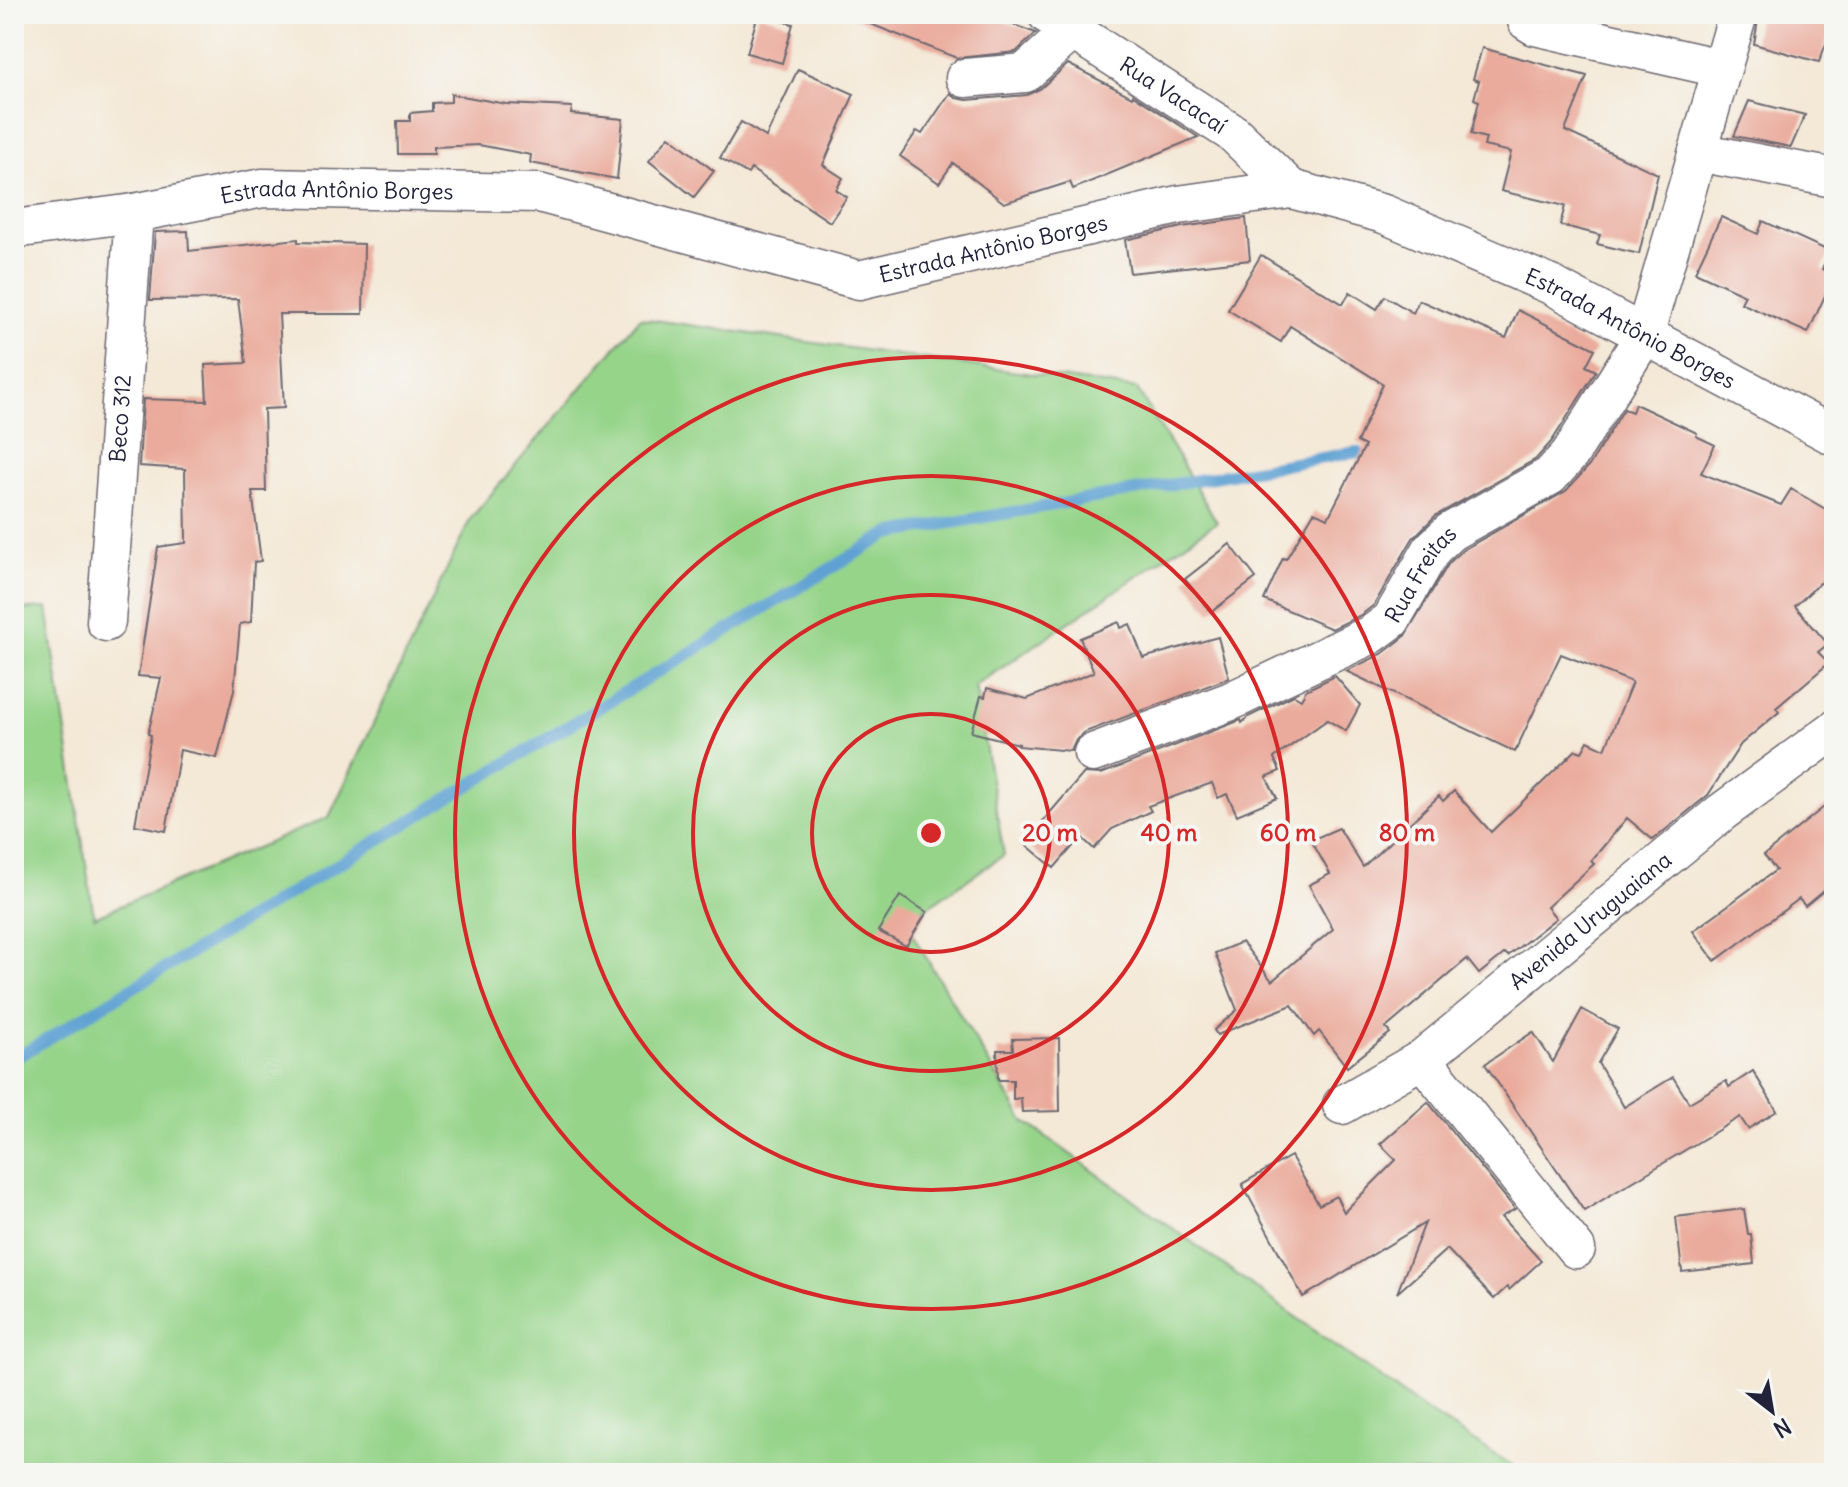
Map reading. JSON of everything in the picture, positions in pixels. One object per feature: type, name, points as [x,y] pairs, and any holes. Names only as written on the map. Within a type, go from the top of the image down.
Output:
[{"type":"street","points":[[1526,14],[1527,21],[1535,26],[1720,68]]},
{"type":"street","name":"Rua Freitas","points":[[1093,753],[1231,701],[1372,634],[1391,620],[1432,549],[1450,532],[1550,476],[1570,454],[1644,336],[1738,14]]},
{"type":"street","points":[[965,78],[1025,73],[1060,22]]},
{"type":"street","name":"Rua Vacacaí","points":[[1060,22],[1234,134],[1291,189]]},
{"type":"street","points":[[1698,152],[1834,178]]},
{"type":"street","name":"Estrada Antônio Borges","points":[[14,229],[134,213],[263,188],[539,193],[859,280],[1178,205],[1291,189],[1384,214],[1551,285],[1834,436]]},
{"type":"street","name":"Beco 312","points":[[106,622],[134,213]]},
{"type":"street","name":"Avenida Uruguaiana","points":[[1342,1105],[1422,1059],[1722,812],[1834,730]]},
{"type":"street","points":[[1422,1059],[1576,1249]]},
{"type":"green space","points":[[640,318],[1137,389],[1217,522],[975,686],[1004,855],[905,922],[1023,1120],[1416,1404],[1524,1473],[14,1473],[14,610],[47,608],[94,917],[329,817],[471,518]]},
{"type":"building","points":[[758,14],[793,24],[782,63],[747,53]]},
{"type":"building","points":[[850,14],[983,14],[1036,33],[1016,52],[957,58]]},
{"type":"building","points":[[1759,14],[1834,14],[1834,23],[1819,62],[1754,44]]},
{"type":"building","points":[[1482,48],[1587,76],[1565,131],[1658,174],[1639,254],[1597,244],[1600,235],[1560,225],[1565,206],[1501,191],[1511,152],[1484,146],[1486,138],[1471,134],[1479,101],[1474,99],[1479,81],[1473,79]]},
{"type":"building","points":[[1068,64],[1133,95],[1198,137],[1073,189],[1070,182],[1004,203],[953,163],[939,183],[900,156],[917,131],[922,134],[950,93],[967,100],[1027,95],[1040,89]]},
{"type":"building","points":[[798,69],[854,94],[823,165],[843,178],[836,190],[847,197],[830,222],[751,169],[748,174],[720,158],[741,122],[766,137]]},
{"type":"building","points":[[451,94],[506,104],[572,107],[571,114],[623,119],[617,179],[530,163],[531,155],[479,145],[434,147],[434,154],[398,154],[397,121],[410,121],[410,113],[432,111],[432,103],[451,102]]},
{"type":"building","points":[[1749,101],[1805,115],[1791,147],[1734,136]]},
{"type":"building","points":[[669,136],[714,171],[694,197],[649,161]]},
{"type":"building","points":[[1721,217],[1758,234],[1763,221],[1831,252],[1822,269],[1834,276],[1808,333],[1741,303],[1745,295],[1695,272]]},
{"type":"building","points":[[1246,218],[1250,260],[1130,273],[1125,240],[1182,227]]},
{"type":"building","points":[[188,231],[189,251],[298,239],[298,242],[364,244],[363,314],[279,314],[284,408],[264,409],[266,491],[252,491],[261,561],[254,562],[251,622],[240,624],[234,690],[217,758],[180,750],[166,831],[135,825],[151,735],[148,734],[161,678],[138,676],[158,547],[186,543],[185,469],[139,466],[143,399],[207,401],[205,365],[246,363],[238,299],[150,300],[155,232]]},
{"type":"building","points":[[1261,255],[1343,304],[1350,292],[1377,309],[1385,296],[1413,313],[1419,300],[1506,338],[1518,310],[1595,349],[1586,366],[1596,371],[1552,441],[1536,459],[1435,516],[1413,538],[1374,605],[1332,629],[1264,600],[1283,558],[1286,559],[1314,512],[1328,518],[1365,446],[1357,442],[1383,384],[1290,326],[1281,342],[1228,310]]},
{"type":"building","points":[[1635,404],[1697,433],[1696,436],[1715,445],[1701,473],[1781,505],[1791,489],[1834,514],[1834,570],[1795,606],[1828,644],[1818,652],[1829,663],[1776,708],[1779,712],[1741,744],[1708,795],[1653,840],[1627,818],[1591,861],[1594,864],[1547,907],[1556,918],[1508,956],[1505,953],[1479,974],[1467,959],[1386,1028],[1390,1033],[1347,1067],[1319,1031],[1314,1036],[1292,1005],[1217,1035],[1214,1030],[1237,1010],[1215,953],[1242,942],[1272,981],[1333,929],[1309,885],[1330,874],[1311,840],[1339,828],[1363,867],[1439,796],[1443,801],[1454,791],[1491,832],[1576,750],[1582,752],[1588,741],[1605,749],[1632,682],[1561,654],[1515,752],[1346,671],[1382,654],[1404,637],[1449,563],[1463,550],[1566,491],[1589,466],[1624,409],[1632,412]]},
{"type":"building","points":[[1230,544],[1256,578],[1211,612],[1185,579]]},
{"type":"building","points":[[1119,622],[1121,628],[1130,624],[1143,658],[1218,637],[1229,678],[1085,732],[1076,740],[1071,751],[1018,746],[971,732],[981,696],[985,697],[987,688],[1027,699],[1094,672],[1080,638]]},
{"type":"building","points":[[1335,676],[1360,705],[1346,731],[1327,720],[1274,758],[1280,771],[1266,777],[1277,798],[1237,815],[1227,794],[1218,798],[1212,783],[1148,806],[1151,811],[1112,829],[1094,849],[1081,837],[1054,868],[1024,843],[1084,773],[1101,774],[1241,720],[1242,723],[1248,717],[1294,695],[1301,699],[1306,690]]},
{"type":"building","points":[[1834,799],[1834,882],[1805,906],[1799,899],[1715,961],[1693,931],[1776,870],[1764,855]]},
{"type":"building","points":[[900,896],[927,912],[906,946],[878,931]]},
{"type":"building","points":[[1582,1009],[1618,1029],[1598,1063],[1624,1107],[1673,1077],[1689,1103],[1726,1081],[1729,1087],[1753,1071],[1777,1111],[1748,1129],[1740,1117],[1584,1211],[1485,1064],[1533,1032],[1553,1062]]},
{"type":"building","points":[[1059,1038],[1060,1111],[1022,1112],[1021,1098],[1013,1099],[1013,1080],[998,1080],[997,1050],[1013,1050],[1012,1039]]},
{"type":"building","points":[[1428,1102],[1515,1209],[1501,1217],[1541,1261],[1509,1290],[1507,1287],[1494,1299],[1447,1249],[1397,1293],[1425,1223],[1303,1297],[1242,1184],[1291,1156],[1319,1205],[1336,1196],[1344,1212],[1396,1160],[1380,1144]]},
{"type":"building","points":[[1744,1209],[1748,1234],[1751,1234],[1754,1264],[1682,1272],[1676,1217]]},
{"type":"waterway","points":[[14,1059],[888,534],[1357,452]]}]
